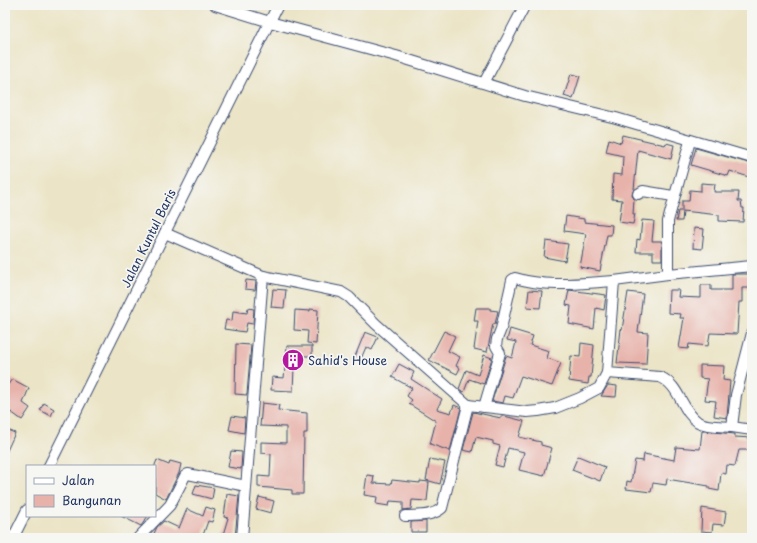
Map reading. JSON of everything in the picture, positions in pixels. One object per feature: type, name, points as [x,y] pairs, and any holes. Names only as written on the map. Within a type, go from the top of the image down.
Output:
[{"type":"street","points":[[215,5],[270,22],[396,56],[525,96],[616,118],[752,158]]},
{"type":"street","name":"Jalan Kuntul Baris","points":[[49,465],[278,5]]},
{"type":"street","points":[[484,83],[525,5]]},
{"type":"street","points":[[668,274],[668,221],[673,196],[690,140]]},
{"type":"street","points":[[638,194],[643,191],[673,196]]},
{"type":"street","points":[[165,233],[263,276],[341,292],[349,297],[376,324],[468,405],[527,412],[555,408],[580,398],[599,388],[603,378],[607,374],[614,281]]},
{"type":"street","points":[[484,407],[500,353],[496,346],[497,339],[501,329],[512,280],[515,278],[539,283],[560,285],[614,281],[752,266]]},
{"type":"street","points":[[242,538],[263,276]]},
{"type":"street","points":[[732,427],[736,395],[752,333]]},
{"type":"street","points":[[607,374],[660,377],[668,380],[692,416],[699,422],[714,426],[752,430]]},
{"type":"street","points":[[405,516],[429,515],[442,508],[468,405]]},
{"type":"street","points":[[138,538],[170,505],[185,476],[188,474],[246,486]]},
{"type":"street","points":[[13,538],[26,512]]},
{"type":"building","points":[[571,74],[580,76],[573,99],[564,96]]},
{"type":"building","points":[[623,135],[665,145],[666,143],[674,145],[671,159],[638,150],[634,189],[632,194],[634,199],[633,214],[635,214],[633,224],[619,222],[622,200],[612,199],[613,174],[622,175],[623,156],[606,152],[609,139],[621,143]]},
{"type":"building","points":[[696,148],[752,164],[752,178],[730,171],[728,176],[691,165]]},
{"type":"building","points":[[701,183],[715,184],[714,192],[739,192],[738,201],[741,201],[742,208],[744,208],[743,222],[719,221],[719,215],[683,211],[682,221],[676,221],[678,211],[682,211],[682,201],[689,201],[690,190],[701,191]]},
{"type":"building","points":[[566,216],[584,219],[584,222],[612,225],[611,235],[607,235],[600,271],[580,267],[586,234],[564,231]]},
{"type":"building","points":[[642,220],[654,221],[652,241],[662,241],[662,260],[653,260],[653,252],[636,252],[637,239],[640,240]]},
{"type":"building","points":[[694,228],[704,229],[702,249],[693,248]]},
{"type":"building","points":[[546,241],[568,244],[565,261],[544,257]]},
{"type":"building","points":[[732,274],[751,274],[751,288],[742,288],[742,302],[739,302],[737,334],[710,333],[708,346],[689,344],[688,349],[679,348],[684,318],[680,318],[681,314],[668,313],[669,290],[679,290],[678,297],[701,298],[701,285],[711,285],[711,290],[732,290]]},
{"type":"building","points":[[246,280],[256,281],[255,290],[245,289]]},
{"type":"building","points":[[273,289],[286,290],[284,308],[271,307]]},
{"type":"building","points":[[529,290],[542,291],[540,308],[527,307]]},
{"type":"building","points":[[569,290],[606,295],[604,310],[596,308],[594,329],[569,324],[571,306],[566,305]]},
{"type":"building","points":[[628,292],[643,294],[638,332],[648,333],[646,364],[617,363],[621,329],[622,330]]},
{"type":"building","points":[[248,308],[254,309],[253,324],[247,323],[245,332],[224,329],[226,320],[232,321],[233,311],[247,313]]},
{"type":"building","points":[[476,308],[490,308],[490,310],[498,311],[495,324],[493,324],[487,352],[474,349],[478,321],[474,321]]},
{"type":"building","points":[[310,309],[318,310],[316,344],[307,343],[308,331],[294,330],[295,310],[310,311]]},
{"type":"building","points":[[510,329],[533,336],[530,345],[549,351],[547,358],[561,363],[552,386],[521,376],[513,398],[505,396],[503,403],[492,401],[506,356],[512,358],[516,342],[507,340]]},
{"type":"building","points":[[444,331],[455,336],[448,351],[460,357],[456,366],[460,368],[457,374],[429,360]]},
{"type":"building","points":[[365,332],[378,337],[372,350],[366,347],[360,361],[354,359]]},
{"type":"building","points":[[581,343],[594,345],[591,377],[589,377],[588,384],[569,381],[571,356],[580,357]]},
{"type":"building","points":[[236,344],[251,345],[247,395],[235,394]]},
{"type":"building","points":[[287,346],[312,346],[312,356],[302,356],[301,368],[294,368],[293,391],[271,390],[272,377],[284,378]]},
{"type":"building","points":[[484,355],[492,358],[484,384],[469,379],[464,392],[459,389],[466,370],[478,375]]},
{"type":"building","points":[[399,364],[414,372],[411,379],[442,399],[437,409],[451,413],[454,405],[461,408],[450,451],[430,444],[436,421],[409,404],[412,400],[407,396],[412,388],[392,377]]},
{"type":"building","points":[[700,365],[724,366],[723,380],[730,381],[727,418],[714,416],[716,401],[705,400],[708,379],[700,378]]},
{"type":"building","points":[[12,379],[29,388],[23,403],[30,408],[22,420],[11,412],[5,425],[5,389]]},
{"type":"building","points":[[608,385],[617,386],[616,397],[601,396]]},
{"type":"building","points":[[44,403],[54,409],[51,416],[40,410]]},
{"type":"building","points":[[262,403],[279,405],[278,410],[307,413],[307,433],[304,433],[303,494],[292,494],[292,490],[258,487],[258,476],[270,477],[271,454],[261,453],[261,442],[286,443],[286,427],[260,426]]},
{"type":"building","points":[[473,412],[501,418],[501,416],[504,416],[524,421],[519,437],[541,442],[541,445],[552,448],[544,476],[519,470],[524,452],[508,448],[503,467],[495,465],[500,446],[493,444],[493,441],[476,437],[472,452],[463,450]]},
{"type":"building","points":[[232,416],[245,418],[244,433],[229,430]]},
{"type":"building","points":[[5,429],[15,433],[5,455]]},
{"type":"building","points":[[702,431],[735,434],[735,437],[752,438],[752,450],[739,450],[735,466],[727,465],[726,474],[721,473],[719,491],[709,489],[709,486],[667,479],[666,485],[653,483],[651,492],[626,489],[627,481],[631,482],[635,460],[643,461],[644,454],[674,460],[676,447],[700,449]]},
{"type":"building","points":[[231,451],[242,452],[241,469],[228,467]]},
{"type":"building","points":[[578,456],[605,467],[600,481],[572,470]]},
{"type":"building","points":[[430,459],[445,462],[440,484],[426,480]]},
{"type":"building","points":[[157,460],[169,465],[170,461],[181,464],[179,473],[166,499],[156,494],[155,465]]},
{"type":"building","points":[[367,475],[374,476],[373,483],[391,484],[392,480],[420,483],[420,481],[429,482],[427,501],[412,500],[411,509],[403,510],[403,502],[390,501],[389,506],[376,504],[377,497],[364,495]]},
{"type":"building","points":[[196,485],[214,488],[212,499],[193,494]]},
{"type":"building","points":[[227,494],[239,496],[235,538],[222,538],[228,518],[224,517]]},
{"type":"building","points":[[259,497],[274,501],[271,513],[256,509]]},
{"type":"building","points":[[206,507],[215,510],[212,522],[208,521],[202,538],[152,538],[157,527],[164,521],[179,528],[187,509],[203,516]]},
{"type":"building","points":[[702,508],[726,512],[724,525],[713,524],[712,532],[701,531]]},
{"type":"building","points":[[123,517],[147,517],[141,526]]},
{"type":"building","points":[[426,521],[426,532],[411,532],[411,522]]},
{"type":"place","name":"Sahid's House","points":[[293,360]]}]
